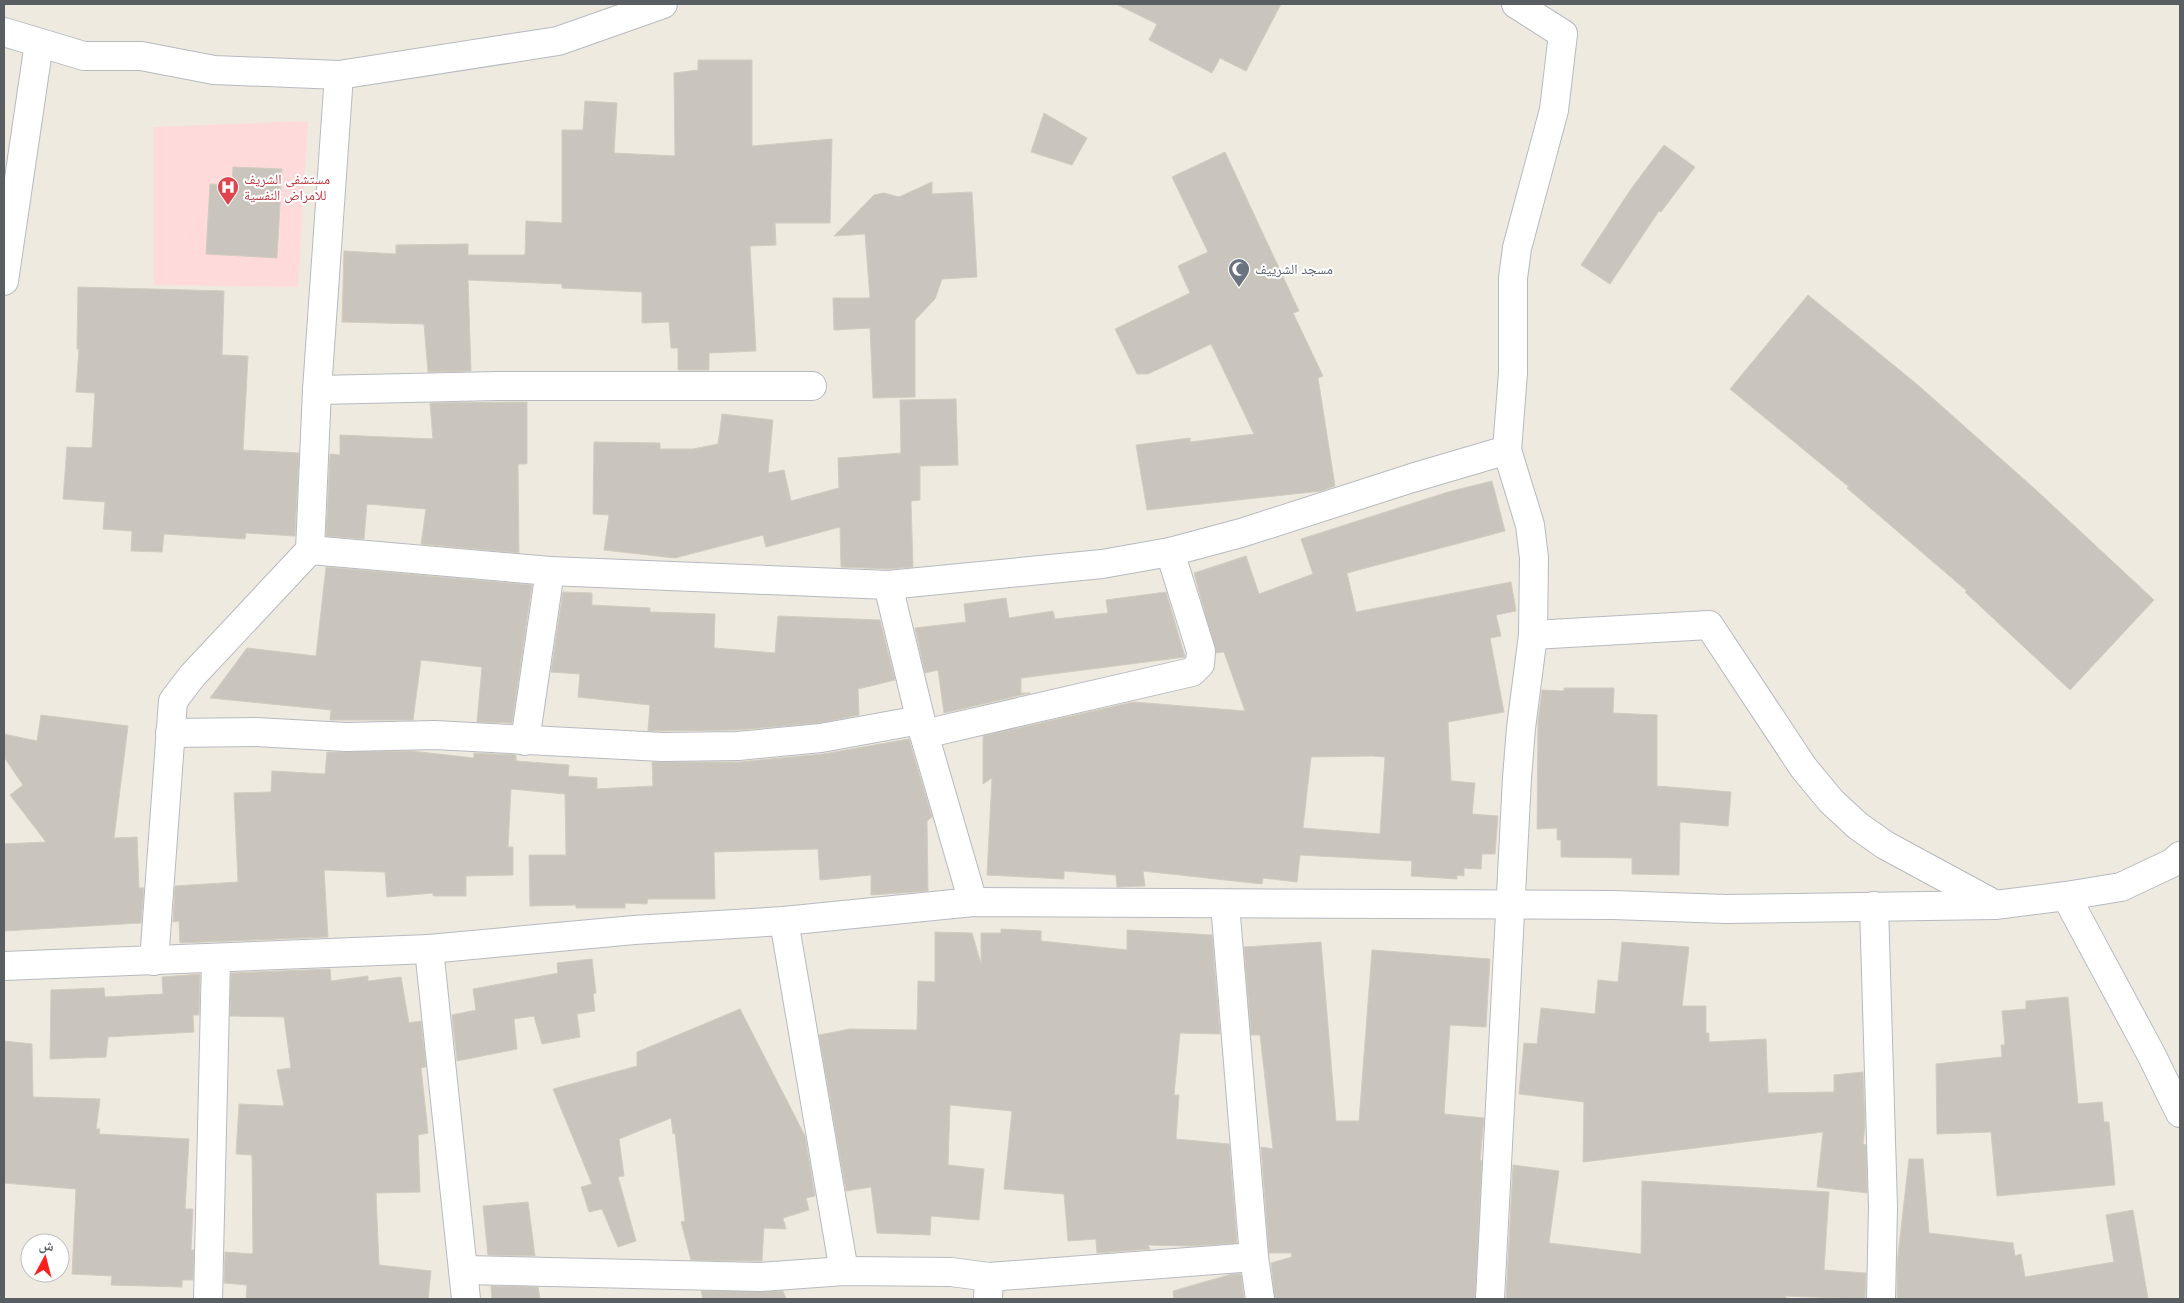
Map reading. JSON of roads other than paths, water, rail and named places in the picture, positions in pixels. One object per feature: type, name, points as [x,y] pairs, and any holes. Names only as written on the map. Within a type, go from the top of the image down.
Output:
[{"type":"street","points":[[4,32],[84,56],[141,56],[214,70],[339,75],[558,41],[663,4]]},
{"type":"street","points":[[1490,1299],[1520,728],[1533,635],[1534,558],[1530,525],[1507,450],[1512,373],[1513,278],[1517,248],[1554,110],[1563,34],[1516,4]]},
{"type":"street","points":[[4,280],[39,43]]},
{"type":"street","points":[[154,961],[173,701],[192,676],[310,550],[317,390],[339,75]]},
{"type":"street","points":[[317,390],[508,386],[812,386]]},
{"type":"street","points":[[310,550],[550,571],[888,585],[1102,564],[1170,552],[1242,534],[1412,478],[1507,450]]},
{"type":"street","points":[[170,733],[256,732],[346,737],[435,735],[662,747],[738,746],[922,727],[1192,672],[1200,664],[1202,651],[1170,552]]},
{"type":"street","points":[[525,741],[550,571]]},
{"type":"street","points":[[888,585],[922,727],[973,902]]},
{"type":"street","points":[[1533,635],[1710,625],[1803,767],[1831,801],[1858,826],[1886,845],[1995,905]]},
{"type":"street","points":[[4,966],[429,949],[634,930],[784,921],[973,902],[1612,905],[1726,908],[1995,905],[2121,887],[2172,863],[2180,856]]},
{"type":"street","points":[[2066,896],[2151,1054],[2180,1113]]},
{"type":"street","points":[[1225,904],[1254,1257],[1260,1299]]},
{"type":"street","points":[[1874,906],[1883,1207],[1881,1299]]},
{"type":"street","points":[[784,921],[844,1271]]},
{"type":"street","points":[[429,949],[466,1299]]},
{"type":"street","points":[[208,1299],[216,959]]},
{"type":"street","points":[[463,1270],[760,1288],[844,1271],[951,1272],[988,1288],[1254,1257]]},
{"type":"place","name":"مستشفى الشريف للامراض النفسية","points":[[228,206]]},
{"type":"place","name":"مسجد الشرييف","points":[[1239,288]]}]
